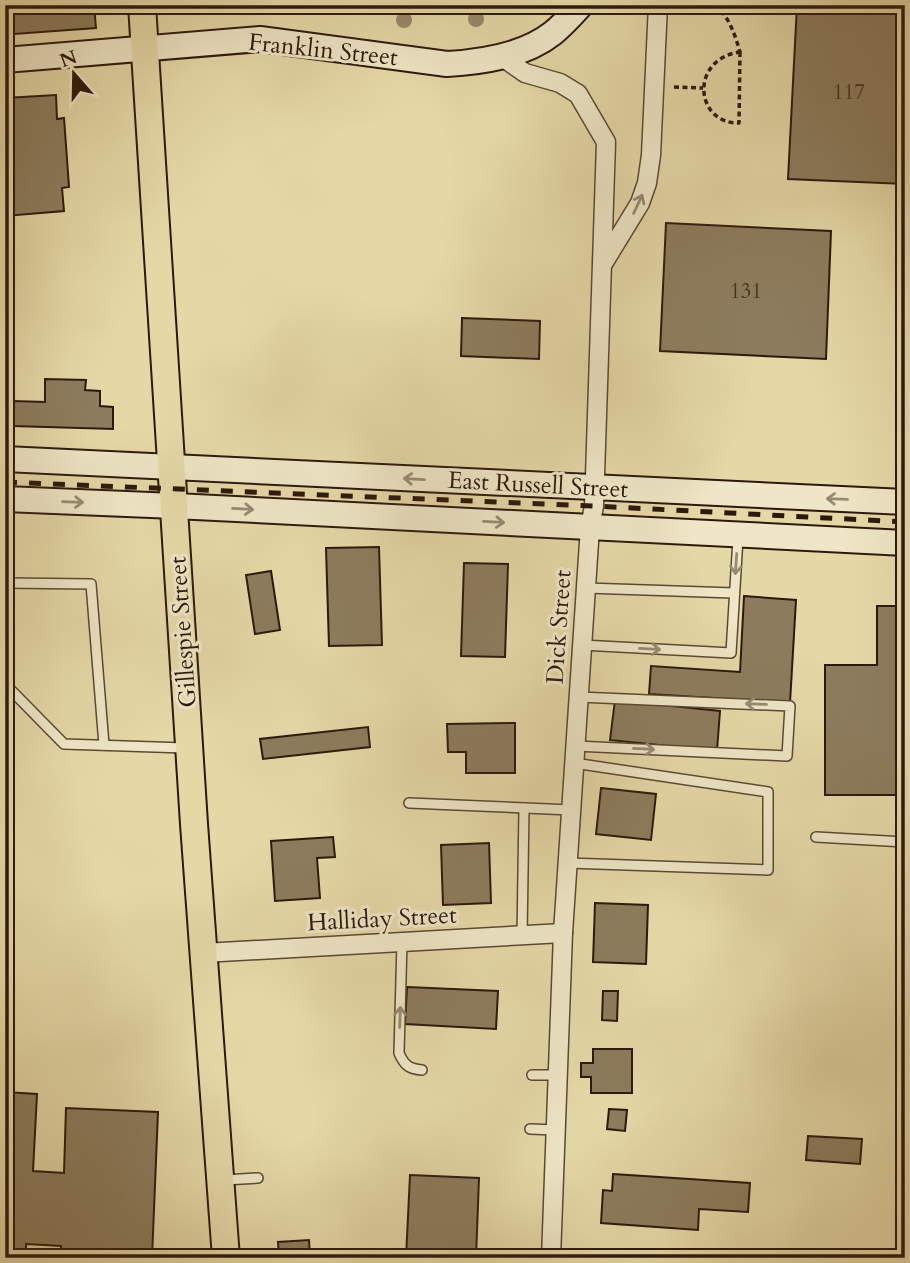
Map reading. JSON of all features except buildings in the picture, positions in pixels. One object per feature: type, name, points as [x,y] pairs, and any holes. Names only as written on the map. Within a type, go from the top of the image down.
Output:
[{"type":"main road","name":"Gillespie Street","points":[[142,5],[203,953],[226,1258]]},
{"type":"main road","name":"Franklin Street","points":[[5,60],[260,39],[447,65],[478,63],[529,46],[551,35],[581,5]]},
{"type":"main road","name":"East Russell Street","points":[[5,459],[905,502]]},
{"type":"main road","name":"East Russell Street","points":[[5,499],[905,543]]},
{"type":"street","points":[[604,262],[640,203],[647,183],[651,155],[657,5]]},
{"type":"street","name":"Dick Street","points":[[501,56],[525,73],[561,83],[579,94],[606,142],[604,262],[594,488],[564,933],[551,1258]]},
{"type":"street","name":"Halliday Street","points":[[203,953],[564,933]]},
{"type":"lane","points":[[582,645],[731,653],[738,535]]},
{"type":"lane","points":[[5,583],[91,584],[104,745]]},
{"type":"lane","points":[[586,588],[734,593]]},
{"type":"lane","points":[[5,684],[64,744],[190,749]]},
{"type":"lane","points":[[575,755],[787,756],[790,706],[579,697]]},
{"type":"lane","points":[[568,863],[768,870],[768,792],[575,755]]},
{"type":"lane","points":[[410,803],[572,810]]},
{"type":"lane","points":[[522,936],[524,808]]},
{"type":"lane","points":[[816,837],[905,842]]},
{"type":"lane","points":[[402,942],[398,1053],[403,1063],[411,1069],[422,1070]]},
{"type":"lane","points":[[532,1075],[558,1075]]},
{"type":"lane","points":[[530,1129],[556,1130]]},
{"type":"lane","points":[[220,1180],[258,1178]]},
{"type":"path","points":[[715,5],[735,34],[740,52],[739,123],[730,123],[710,110],[703,88],[710,67],[718,59],[729,53],[740,52]]},
{"type":"path","points":[[674,87],[703,88]]},
{"type":"railway","points":[[5,482],[594,506],[905,522]]}]
